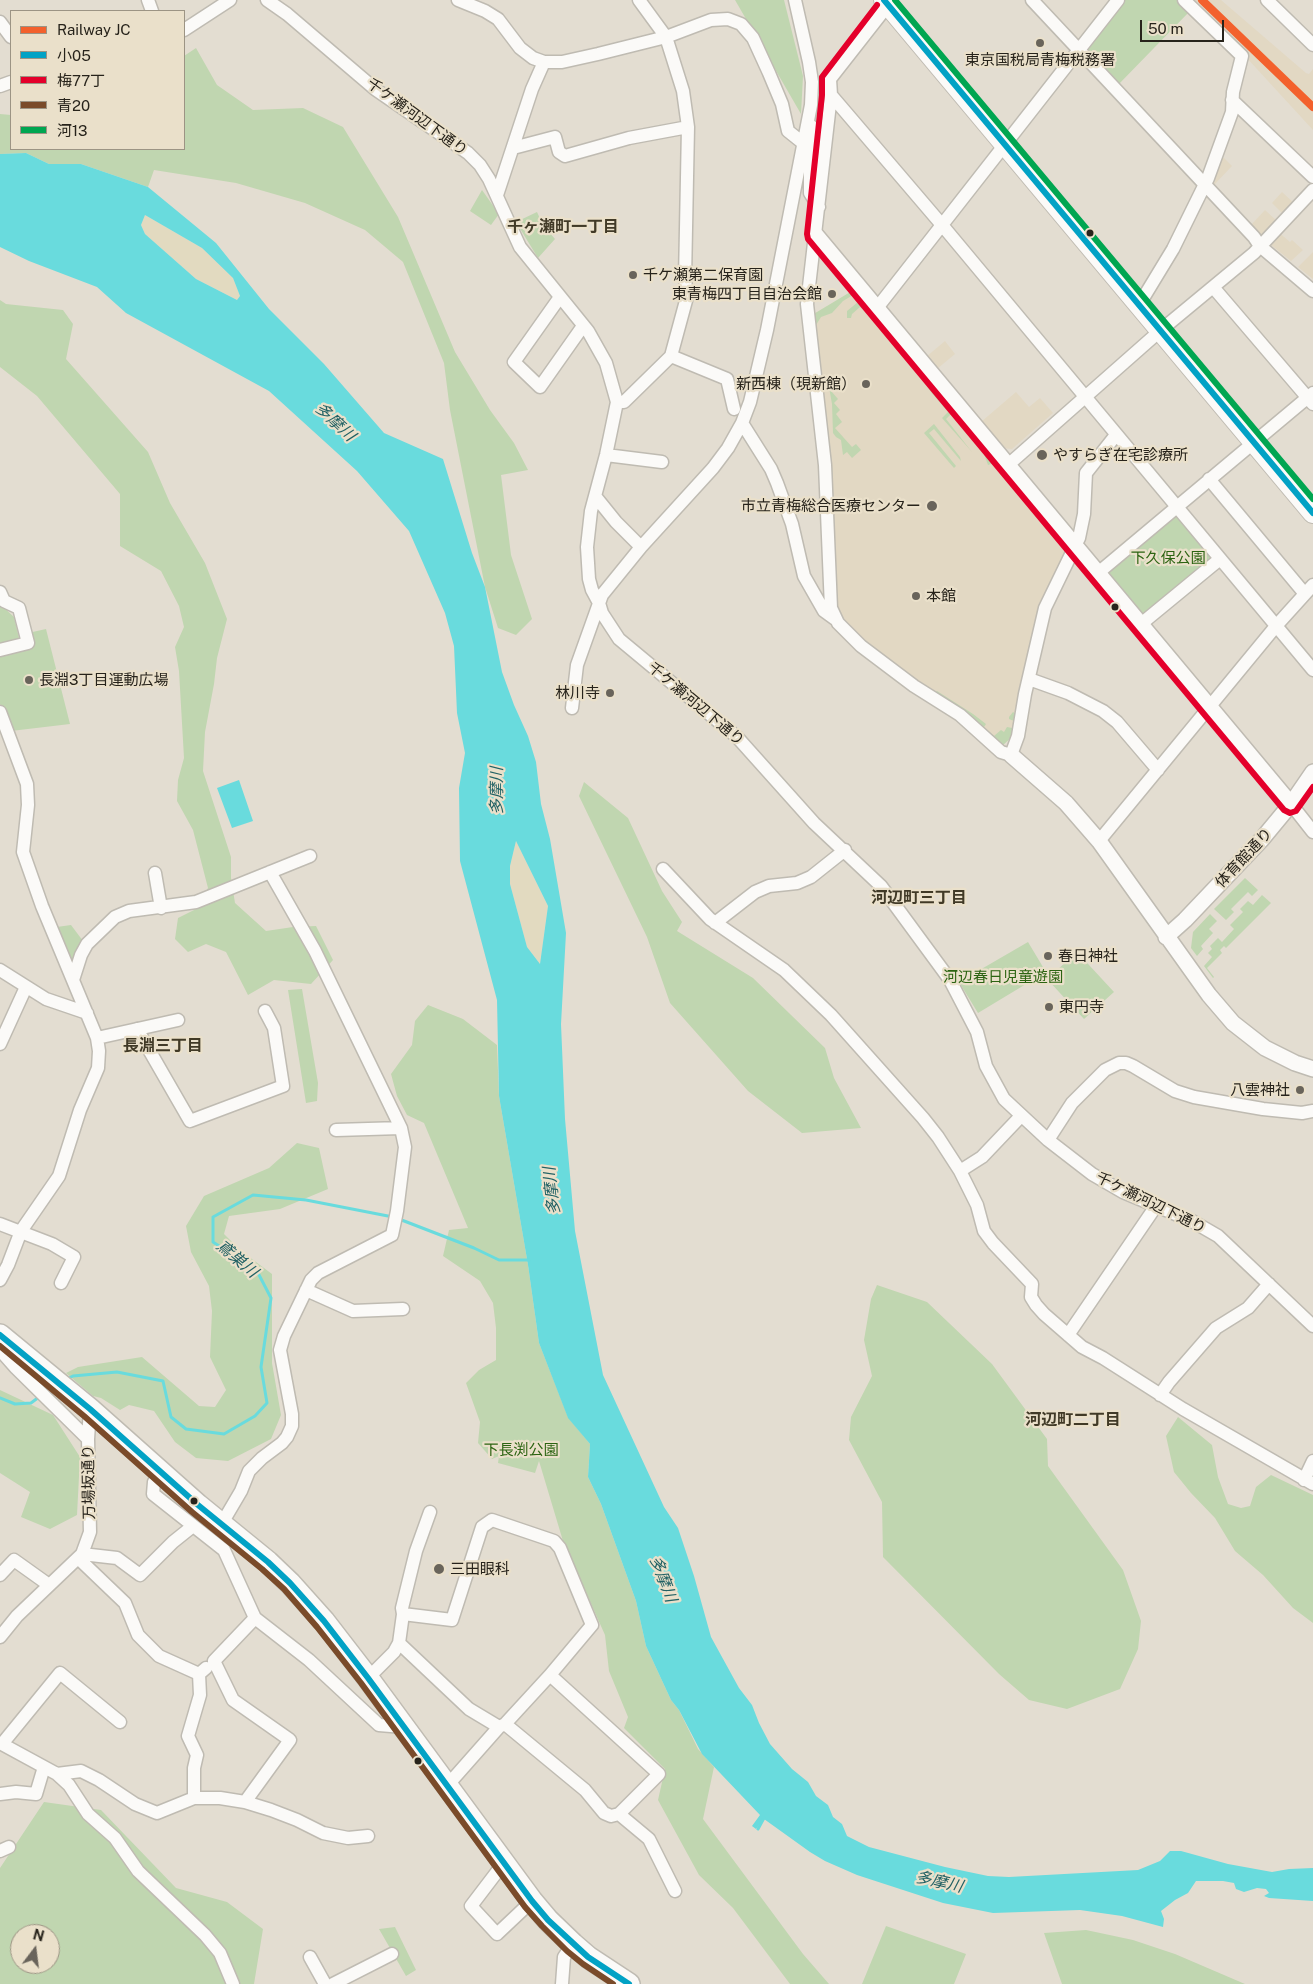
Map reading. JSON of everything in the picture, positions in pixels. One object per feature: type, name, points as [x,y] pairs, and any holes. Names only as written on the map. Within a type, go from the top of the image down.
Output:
[{"type":"highway","points":[[0,1334],[49,1388],[90,1409],[160,1472],[221,1525],[268,1562],[290,1583],[324,1621],[368,1678],[446,1787],[548,1920],[588,1957],[629,1984]]},
{"type":"main road","points":[[888,2],[1313,514]]},
{"type":"street","points":[[185,29],[230,0]]},
{"type":"street","points":[[458,0],[485,11],[498,19],[520,48],[534,58],[544,62],[562,62],[666,37],[711,20],[728,19],[741,24],[753,38],[769,73],[782,104],[788,131],[803,143]]},
{"type":"street","points":[[617,402],[624,402],[671,356],[687,297],[685,279],[688,127],[683,91],[666,37],[639,0]]},
{"type":"street","points":[[572,708],[577,665],[602,595],[641,547],[713,468],[728,448],[742,423],[750,402],[767,330],[808,123],[812,82],[805,40],[795,0]]},
{"type":"street","points":[[1032,0],[1254,237],[1260,246],[1313,291]]},
{"type":"street","points":[[877,308],[1118,0]]},
{"type":"street","points":[[1140,305],[1173,249],[1205,185],[1230,118],[1234,86],[1242,56],[1184,0]]},
{"type":"street","points":[[1268,0],[1313,45]]},
{"type":"street","name":"千ケ瀬河辺下通り","points":[[270,1],[375,89],[468,152],[480,165],[497,195],[520,247],[583,326],[606,363],[617,402],[595,496],[587,547],[589,579],[592,590],[602,613],[619,639],[738,737],[814,823],[881,886],[897,905],[950,980],[977,1032],[986,1066],[1004,1099],[1021,1116],[1048,1140],[1092,1174],[1123,1192],[1199,1225],[1218,1236],[1313,1326]]},
{"type":"street","points":[[836,619],[830,602],[825,465],[807,311],[831,94],[830,79],[888,2]]},
{"type":"street","points":[[0,22],[10,36]]},
{"type":"street","points":[[497,195],[532,89],[544,62]]},
{"type":"street","points":[[831,94],[1313,670]]},
{"type":"street","points":[[1232,100],[1313,177]]},
{"type":"street","points":[[808,123],[815,130],[810,167],[810,193],[819,207]]},
{"type":"street","points":[[513,148],[555,137],[559,152],[565,156],[629,138],[688,127]]},
{"type":"street","points":[[1008,465],[1161,330],[1260,246],[1313,190]]},
{"type":"street","points":[[816,236],[1313,832]]},
{"type":"street","points":[[1098,572],[1254,442],[1311,398],[1213,287]]},
{"type":"street","points":[[560,297],[514,362],[540,387],[583,326]]},
{"type":"street","points":[[671,356],[727,379],[734,409]]},
{"type":"street","points":[[742,423],[771,469],[792,524],[804,576],[824,611],[836,619],[853,638],[884,664],[914,686],[960,715],[1000,752],[1011,755],[1040,778],[1066,803],[1099,841],[1166,937],[1220,1009],[1240,1029],[1265,1048],[1295,1063],[1313,1069]]},
{"type":"street","points":[[1011,755],[1018,736],[1028,679],[1047,603],[1076,546],[1083,521],[1086,473],[1116,435]]},
{"type":"street","points":[[606,455],[662,462]]},
{"type":"street","points":[[1099,841],[1276,626],[1309,590],[1209,479]]},
{"type":"street","points":[[595,496],[616,522],[641,547]]},
{"type":"street","points":[[1141,624],[1220,559]]},
{"type":"street","points":[[0,592],[4,601],[19,608],[28,643],[0,650]]},
{"type":"street","points":[[1028,679],[1068,693],[1103,711],[1117,722],[1158,770]]},
{"type":"street","points":[[0,712],[27,784],[28,805],[23,852],[42,906],[97,1038],[98,1068],[80,1110],[59,1176],[21,1231],[0,1280]]},
{"type":"street","name":"体育館通り","points":[[1166,937],[1241,862],[1291,804],[1313,772]]},
{"type":"street","points":[[715,923],[755,892],[769,886],[797,883],[811,877],[844,850]]},
{"type":"street","points":[[73,980],[81,955],[87,944],[115,917],[129,911],[196,902],[310,856]]},
{"type":"street","points":[[663,869],[715,923],[784,970],[837,1021],[923,1118],[960,1171],[977,1205],[984,1231],[1032,1284],[1031,1297],[1036,1305],[1068,1335],[1082,1347],[1103,1358],[1160,1395],[1308,1482],[1313,1461]]},
{"type":"street","points":[[155,872],[161,908]]},
{"type":"street","points":[[221,1525],[241,1491],[249,1471],[287,1438],[292,1426],[292,1414],[280,1350],[284,1336],[306,1290],[311,1280],[318,1273],[392,1235],[405,1148],[402,1128],[315,951],[270,872]]},
{"type":"street","points":[[0,970],[46,1000],[87,1013]]},
{"type":"street","points":[[0,1044],[26,987]]},
{"type":"street","points":[[137,1029],[190,1120],[283,1086],[274,1028],[265,1011]]},
{"type":"street","points":[[97,1038],[178,1020]]},
{"type":"street","points":[[1048,1140],[1072,1103],[1105,1070],[1119,1063],[1133,1066],[1175,1091],[1194,1097],[1302,1113],[1313,1111]]},
{"type":"street","points":[[960,1171],[982,1157],[1021,1116]]},
{"type":"street","points":[[336,1130],[402,1128]]},
{"type":"street","points":[[1068,1335],[1156,1206]]},
{"type":"street","points":[[0,1224],[52,1244],[74,1257],[60,1283]]},
{"type":"street","points":[[1160,1395],[1216,1328],[1248,1308],[1269,1284]]},
{"type":"street","points":[[306,1290],[353,1311],[403,1309]]},
{"type":"street","points":[[0,1350],[49,1388],[88,1439]]},
{"type":"street","name":"万場坂通り","points":[[80,1556],[90,1532],[88,1439],[90,1409]]},
{"type":"street","points":[[160,1472],[154,1482],[153,1494],[224,1550],[255,1618],[309,1660],[379,1725],[403,1727]]},
{"type":"street","points":[[368,1678],[394,1652],[399,1643],[403,1614],[402,1608],[416,1552],[430,1512]]},
{"type":"street","points":[[403,1614],[452,1620],[482,1528],[492,1520],[554,1541],[560,1548],[592,1625],[550,1675],[446,1787]]},
{"type":"street","points":[[0,1637],[17,1616],[80,1556],[117,1558],[140,1576],[173,1542],[193,1526]]},
{"type":"street","points":[[80,1556],[126,1603],[138,1635],[159,1656],[199,1674]]},
{"type":"street","points":[[0,1575],[14,1560],[49,1585]]},
{"type":"street","points":[[199,1674],[255,1618]]},
{"type":"street","points":[[399,1643],[469,1709],[502,1726],[585,1790],[604,1813],[611,1816],[619,1814],[659,1774],[550,1675]]},
{"type":"street","points":[[214,1661],[233,1700],[290,1740],[245,1802]]},
{"type":"street","points":[[120,1722],[60,1673],[1,1744],[57,1774],[69,1786],[88,1814],[115,1838],[138,1871],[205,1935],[220,1954],[233,1984]]},
{"type":"street","points":[[194,1798],[194,1768],[197,1755],[188,1736],[200,1696],[199,1674]]},
{"type":"street","points":[[0,1794],[16,1792],[36,1794],[44,1767]]},
{"type":"street","points":[[57,1774],[81,1771],[99,1780],[135,1804],[157,1813],[194,1798],[220,1798],[245,1802],[298,1820],[323,1833],[348,1838],[368,1836]]},
{"type":"street","points":[[619,1814],[649,1839],[675,1891]]},
{"type":"street","points":[[504,1864],[471,1906],[498,1934],[532,1901]]},
{"type":"street","points":[[562,1984],[564,1957],[573,1944]]},
{"type":"street","points":[[333,1984],[392,1954]]},
{"type":"street","points":[[310,1957],[325,1984]]},
{"type":"shaded area","points":[[1189,0],[1221,0],[1306,73],[1309,74],[1313,69],[1313,130],[1245,56]]},
{"type":"shaded area","points":[[1221,158],[1224,158],[1232,166],[1213,186],[1212,181]]},
{"type":"shaded area","points":[[1282,192],[1295,204],[1284,215],[1272,203]]},
{"type":"shaded area","points":[[1265,210],[1278,222],[1265,235],[1260,235],[1250,226]]},
{"type":"shaded area","points":[[1277,231],[1290,242],[1292,240],[1303,250],[1291,261],[1270,244]]},
{"type":"shaded area","points":[[1313,252],[1313,279],[1298,267]]},
{"type":"shaded area","name":"市立青梅総合医療センター","points":[[854,290],[1068,549],[1013,734],[995,740],[862,641],[841,619],[836,607],[812,315]]},
{"type":"shaded area","points":[[945,341],[955,354],[937,369],[926,357]]},
{"type":"shaded area","points":[[1016,392],[1029,407],[1040,398],[1053,413],[1012,449],[1002,448],[981,422]]},
{"type":"green space","points":[[735,0],[784,0],[803,76],[801,114]]},
{"type":"green space","points":[[1124,0],[1177,0],[1189,12],[1118,85],[1087,51],[1087,47]]},
{"type":"green space","points":[[196,48],[217,85],[253,110],[303,108],[343,127],[398,217],[455,352],[490,410],[514,443],[528,470],[501,475],[511,555],[532,619],[516,635],[498,628],[485,587],[450,410],[444,363],[403,262],[365,230],[305,203],[236,183],[154,170],[148,187],[81,164],[49,164],[26,153],[0,154],[0,114],[10,115],[10,150],[185,150],[185,55]]},
{"type":"green space","points":[[482,190],[499,214],[491,225],[470,211]]},
{"type":"green space","points":[[537,212],[543,225],[555,239],[538,258],[516,222]]},
{"type":"green space","points":[[852,291],[853,295],[843,301],[832,313],[821,317],[816,325],[832,465],[834,522],[812,315]]},
{"type":"green space","points":[[0,300],[6,304],[63,310],[73,324],[66,359],[148,452],[170,503],[205,563],[227,619],[217,658],[205,732],[203,771],[231,857],[231,878],[235,903],[266,931],[316,926],[333,960],[311,984],[274,980],[248,995],[226,952],[206,944],[188,952],[175,939],[178,918],[194,910],[208,888],[193,830],[177,801],[178,780],[184,758],[179,671],[175,647],[184,627],[179,606],[161,571],[120,546],[120,494],[37,396],[0,367]]},
{"type":"green space","points":[[858,302],[862,303],[994,463],[988,465],[984,454],[951,414],[946,419],[972,452],[942,418],[948,412],[931,392],[925,381],[867,313],[860,307],[852,314],[851,318],[847,318],[847,311]]},
{"type":"green space","points":[[830,380],[836,388],[831,391],[838,399],[834,403],[840,410],[836,414],[842,422],[835,428],[852,447],[856,444],[861,450],[852,458],[847,452],[843,455],[841,440],[833,433]]},
{"type":"green space","points":[[934,424],[960,457],[961,461],[934,429],[929,433],[956,466],[954,468],[924,433]]},
{"type":"green space","name":"下久保公園","points":[[1172,516],[1178,516],[1212,557],[1211,562],[1146,616],[1141,615],[1107,575],[1108,570]]},
{"type":"green space","points":[[0,604],[14,617],[20,642],[0,646]]},
{"type":"green space","name":"長淵3丁目運動広場","points":[[46,629],[70,724],[11,731],[0,704],[0,656],[28,633]]},
{"type":"green space","points":[[937,691],[986,724],[984,727],[994,736],[1001,730],[1004,732],[1007,727],[1012,728],[1014,721],[1009,719],[1009,717],[1013,712],[1016,714],[1013,736],[1002,746],[935,693]]},
{"type":"green space","points":[[584,782],[628,818],[662,891],[682,922],[677,931],[753,978],[825,1048],[834,1078],[861,1128],[802,1133],[748,1091],[670,1003],[647,937],[579,796]]},
{"type":"green space","points":[[1245,878],[1258,890],[1252,896],[1248,892],[1231,909],[1234,912],[1226,920],[1214,909]]},
{"type":"green space","points":[[1262,895],[1271,903],[1226,948],[1224,946],[1220,950],[1222,953],[1207,968],[1213,978],[1204,966],[1212,957],[1208,953],[1212,949],[1210,946],[1218,938],[1222,942],[1234,929],[1230,925],[1243,912],[1240,909],[1248,901],[1253,905]]},
{"type":"green space","points":[[1210,914],[1217,921],[1209,929],[1213,933],[1201,946],[1203,949],[1197,956],[1191,948],[1193,932]]},
{"type":"green space","points":[[71,925],[83,941],[71,967],[57,927]]},
{"type":"green space","name":"河辺春日児童遊園","points":[[1028,942],[1046,972],[978,1013],[959,982]]},
{"type":"green space","points":[[1077,952],[1114,992],[1084,1019],[1047,979]]},
{"type":"green space","points":[[302,989],[318,1083],[317,1101],[306,1103],[288,990]]},
{"type":"green space","name":"下長渕公園","points":[[428,1005],[463,1019],[497,1045],[499,1096],[528,1265],[539,1343],[568,1417],[590,1444],[588,1477],[601,1504],[636,1601],[646,1646],[671,1700],[679,1710],[698,1749],[714,1767],[703,1819],[803,1954],[829,1984],[790,1984],[733,1908],[699,1875],[658,1800],[665,1769],[624,1728],[628,1717],[609,1671],[605,1635],[563,1541],[539,1461],[535,1473],[498,1463],[499,1456],[492,1459],[478,1443],[480,1422],[466,1383],[479,1370],[496,1360],[496,1328],[493,1303],[480,1281],[443,1256],[449,1230],[468,1228],[424,1123],[407,1115],[397,1096],[391,1074],[412,1045],[415,1021]]},
{"type":"green space","points":[[297,1143],[319,1148],[328,1189],[280,1209],[229,1216],[224,1234],[240,1250],[272,1274],[272,1363],[281,1415],[271,1439],[228,1461],[196,1458],[175,1442],[154,1411],[129,1405],[120,1410],[101,1398],[93,1396],[66,1373],[78,1367],[142,1357],[199,1406],[215,1407],[226,1390],[210,1357],[212,1311],[209,1286],[191,1252],[186,1226],[204,1196],[269,1168]]},
{"type":"green space","points":[[877,1285],[927,1302],[992,1364],[1047,1439],[1048,1466],[1123,1570],[1141,1621],[1138,1649],[1120,1689],[1067,1709],[1029,1700],[999,1674],[883,1557],[882,1502],[849,1440],[851,1417],[872,1376],[864,1340],[871,1299]]},
{"type":"green space","points":[[0,1390],[53,1415],[80,1457],[77,1515],[50,1529],[21,1517],[30,1492],[0,1473]]},
{"type":"green space","points":[[1178,1417],[1212,1445],[1218,1477],[1228,1504],[1241,1508],[1250,1506],[1256,1487],[1271,1475],[1313,1495],[1313,1623],[1293,1608],[1263,1575],[1235,1551],[1215,1518],[1174,1472],[1166,1436]]},
{"type":"green space","points":[[44,1802],[101,1810],[176,1888],[227,1902],[263,1929],[254,1984],[0,1984],[0,1868]]},
{"type":"green space","points":[[886,1926],[966,1954],[954,1984],[862,1984]]},
{"type":"green space","points":[[395,1927],[416,1970],[406,1976],[379,1929]]},
{"type":"green space","points":[[1086,1930],[1133,1940],[1175,1954],[1245,1984],[1062,1984],[1044,1933]]},
{"type":"sand","points":[[145,215],[202,248],[233,278],[240,296],[237,300],[196,279],[145,234],[141,225]]},
{"type":"sand","points":[[516,841],[548,906],[540,964],[527,947],[510,884],[510,866]]},
{"type":"water","name":"多摩川","points":[[26,153],[49,164],[81,164],[148,187],[216,243],[269,309],[324,364],[384,433],[443,459],[472,553],[485,587],[502,672],[528,736],[536,762],[541,804],[550,839],[566,933],[561,1024],[565,1119],[575,1231],[603,1375],[664,1507],[678,1528],[711,1637],[739,1688],[752,1705],[770,1744],[792,1769],[808,1782],[816,1796],[828,1805],[833,1817],[842,1824],[847,1836],[869,1847],[945,1867],[988,1876],[1009,1877],[1138,1870],[1160,1861],[1170,1851],[1181,1851],[1228,1864],[1272,1872],[1313,1868],[1313,1901],[1269,1898],[1264,1896],[1269,1893],[1266,1889],[1257,1888],[1244,1892],[1236,1889],[1234,1883],[1223,1881],[1196,1881],[1188,1893],[1161,1911],[1164,1919],[1163,1927],[1122,1916],[1080,1910],[993,1913],[943,1903],[857,1875],[810,1852],[764,1819],[756,1829],[752,1826],[760,1815],[702,1754],[679,1710],[671,1700],[646,1646],[636,1601],[601,1504],[588,1477],[590,1444],[568,1418],[539,1343],[528,1265],[499,1096],[497,1000],[460,861],[459,788],[465,753],[457,713],[454,646],[445,613],[409,531],[357,471],[269,391],[126,313],[97,287],[29,261],[0,247],[0,154]],"holes":[[[145,215],[202,248],[233,278],[240,296],[237,300],[196,279],[145,234],[141,225]],[[516,841],[548,906],[540,964],[527,947],[510,884],[510,866]]]},
{"type":"water","points":[[239,780],[253,821],[232,828],[217,788]]},
{"type":"waterway","name":"鳶巣川","points":[[65,1380],[73,1376],[117,1372],[163,1381],[171,1417],[186,1429],[224,1434],[255,1416],[267,1403],[261,1367],[271,1298],[257,1271],[213,1242],[213,1217],[253,1195],[306,1200],[393,1217]]},
{"type":"waterway","name":"鳶巣川","points":[[399,1219],[474,1248],[499,1260],[529,1260]]},
{"type":"waterway","name":"鳶巣川","points":[[0,1398],[15,1404],[31,1403],[39,1397]]},
{"type":"waterway","points":[[758,1829],[764,1818]]},
{"type":"rail line","name":"JC","points":[[1202,0],[1313,107]]},
{"type":"transit line","name":"小05","points":[[884,0],[1313,513]]},
{"type":"transit line","name":"河13","points":[[895,0],[1313,499]]},
{"type":"transit line","name":"梅77丁","points":[[877,5],[822,77],[822,95],[808,239],[1284,810],[1290,813],[1296,811],[1313,787]]},
{"type":"transit line","name":"小05","points":[[0,1335],[90,1409],[198,1505],[268,1562],[290,1583],[324,1621],[368,1678],[548,1920],[588,1957],[629,1984]]},
{"type":"transit line","name":"青20","points":[[0,1346],[284,1589],[361,1683],[525,1907],[567,1951],[613,1984]]},
{"type":"place","name":"東京国税局青梅税務署","points":[[1040,43]]},
{"type":"place","name":"千ケ瀬第二保育園","points":[[633,275]]},
{"type":"place","name":"東青梅四丁目自治会館","points":[[832,294]]},
{"type":"place","name":"新西棟（現新館）","points":[[866,384]]},
{"type":"place","name":"やすらぎ在宅診療所","points":[[1042,455]]},
{"type":"place","name":"市立青梅総合医療センター","points":[[932,506]]},
{"type":"place","name":"本館","points":[[916,596]]},
{"type":"place","name":"長淵3丁目運動広場","points":[[29,680]]},
{"type":"place","name":"林川寺","points":[[610,693]]},
{"type":"place","name":"春日神社","points":[[1048,956]]},
{"type":"place","name":"東円寺","points":[[1049,1007]]},
{"type":"place","name":"八雲神社","points":[[1300,1090]]},
{"type":"place","name":"三田眼科","points":[[439,1569]]},
{"type":"district","name":"千ヶ瀬町一丁目","points":[[563,227]]},
{"type":"district","name":"河辺町三丁目","points":[[919,898]]},
{"type":"district","name":"長淵三丁目","points":[[163,1046]]},
{"type":"district","name":"河辺町二丁目","points":[[1073,1420]]}]
